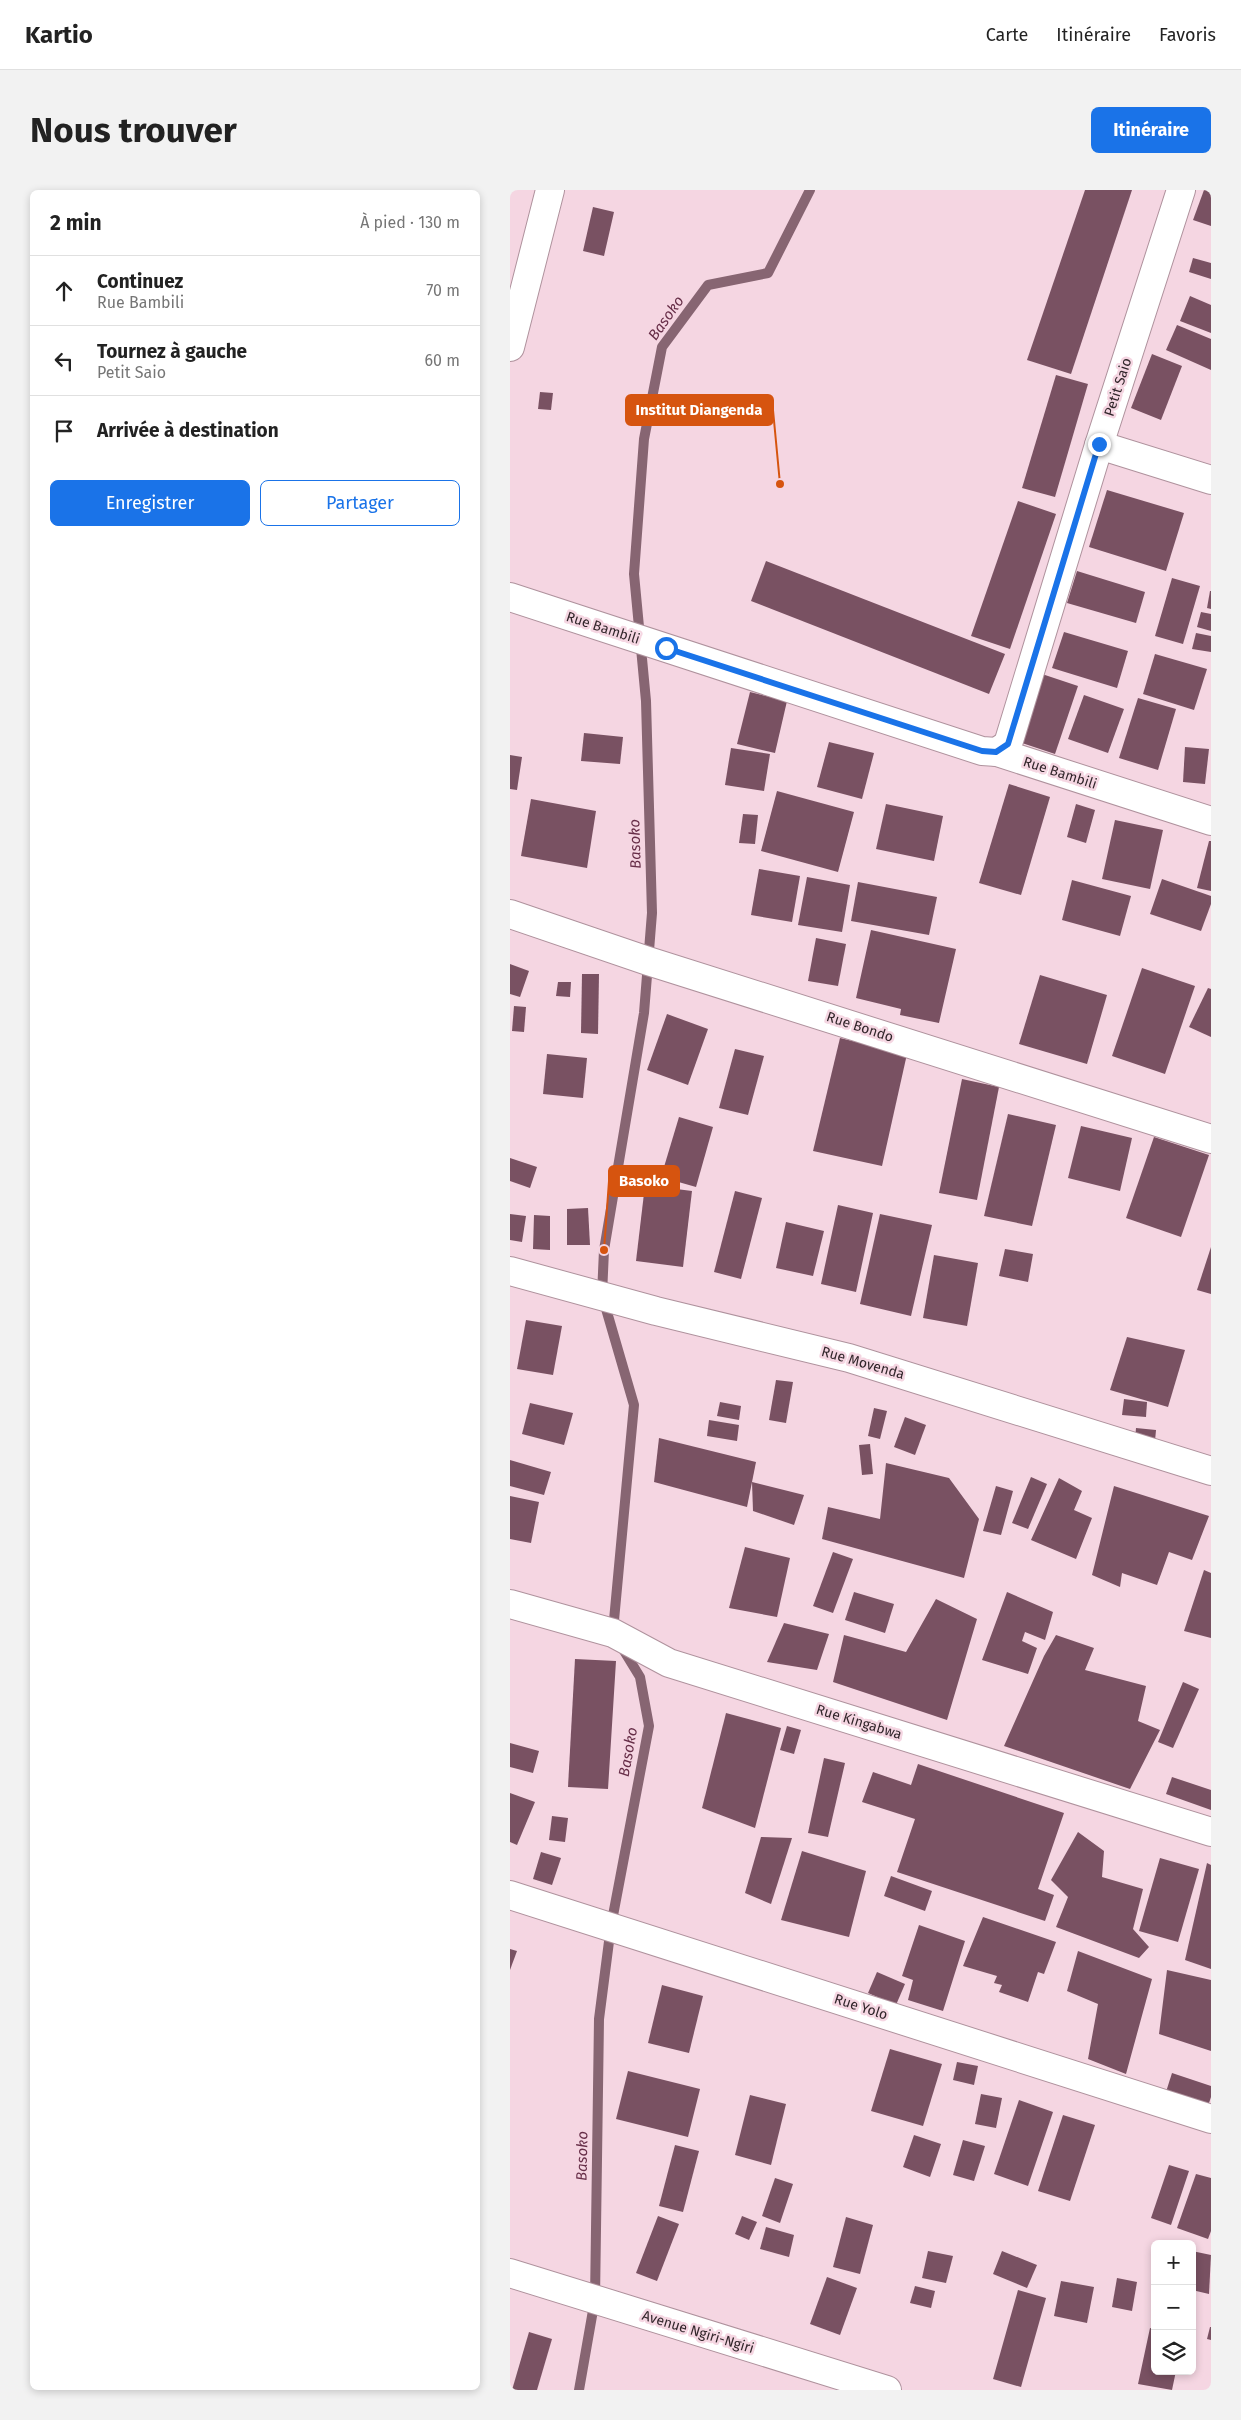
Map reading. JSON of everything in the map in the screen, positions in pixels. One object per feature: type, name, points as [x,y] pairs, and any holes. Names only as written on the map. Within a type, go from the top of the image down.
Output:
[{"type":"main road","points":[[510,347],[550,190]]},
{"type":"main road","name":"Petit Saio","points":[[996,752],[1008,744],[1099,444],[1181,190]]},
{"type":"main road","points":[[1099,444],[1211,480]]},
{"type":"main road","name":"Rue Bambili","points":[[510,597],[982,751],[996,752],[1211,821]]},
{"type":"main road","name":"Rue Bondo","points":[[510,914],[648,961],[1211,1138]]},
{"type":"main road","name":"Rue Movenda","points":[[510,1271],[849,1358],[1211,1471]]},
{"type":"main road","name":"Rue Kingabwa","points":[[510,1604],[613,1633],[670,1663],[1211,1832]]},
{"type":"main road","name":"Rue Yolo","points":[[510,1895],[1211,2120]]},
{"type":"main road","name":"Avenue Ngiri-Ngiri","points":[[510,2273],[887,2390]]},
{"type":"building","points":[[1085,190],[1132,190],[1071,374],[1027,360]]},
{"type":"building","points":[[1204,190],[1211,190],[1211,226],[1193,220]]},
{"type":"building","points":[[593,207],[614,212],[604,256],[583,251]]},
{"type":"building","points":[[1193,258],[1211,263],[1211,279],[1189,272]]},
{"type":"building","points":[[1190,296],[1211,305],[1211,333],[1180,321]]},
{"type":"building","points":[[1177,325],[1211,339],[1211,370],[1166,350]]},
{"type":"building","points":[[1152,354],[1182,366],[1161,420],[1131,408]]},
{"type":"building","points":[[1056,375],[1088,384],[1055,497],[1022,488]]},
{"type":"building","points":[[540,392],[553,393],[551,410],[538,409]]},
{"type":"building","points":[[1107,490],[1184,513],[1166,571],[1089,547]]},
{"type":"building","points":[[1018,501],[1056,514],[1010,649],[971,636]]},
{"type":"building","points":[[766,561],[1005,654],[989,694],[751,601]]},
{"type":"building","points":[[1077,571],[1145,592],[1136,623],[1067,603]]},
{"type":"building","points":[[1172,578],[1200,586],[1183,644],[1155,636]]},
{"type":"building","points":[[1211,591],[1211,609],[1207,608]]},
{"type":"building","points":[[1201,612],[1211,614],[1211,631],[1197,627]]},
{"type":"building","points":[[1064,632],[1128,651],[1117,688],[1052,668]]},
{"type":"building","points":[[1196,633],[1211,636],[1211,652],[1192,649]]},
{"type":"building","points":[[1155,654],[1207,669],[1194,710],[1143,694]]},
{"type":"building","points":[[1042,674],[1078,686],[1055,754],[1019,742]]},
{"type":"building","points":[[750,692],[787,701],[775,753],[737,744]]},
{"type":"building","points":[[1084,695],[1124,709],[1108,753],[1068,739]]},
{"type":"building","points":[[1138,698],[1176,709],[1158,770],[1119,758]]},
{"type":"building","points":[[584,733],[623,737],[620,764],[581,761]]},
{"type":"building","points":[[829,742],[874,753],[862,799],[817,787]]},
{"type":"building","points":[[1185,747],[1209,749],[1205,784],[1183,782]]},
{"type":"building","points":[[731,748],[770,754],[764,791],[725,785]]},
{"type":"building","points":[[510,755],[522,757],[517,790],[510,789]]},
{"type":"building","points":[[1009,784],[1050,797],[1021,895],[979,883]]},
{"type":"building","points":[[777,791],[854,812],[838,872],[761,851]]},
{"type":"building","points":[[531,799],[596,811],[587,868],[521,856]]},
{"type":"building","points":[[886,804],[943,816],[934,861],[876,849]]},
{"type":"building","points":[[1076,804],[1095,810],[1086,843],[1067,837]]},
{"type":"building","points":[[743,814],[758,815],[755,844],[739,843]]},
{"type":"building","points":[[1115,820],[1163,830],[1150,889],[1102,879]]},
{"type":"building","points":[[1209,841],[1211,841],[1211,891],[1197,888]]},
{"type":"building","points":[[759,869],[800,876],[792,922],[751,915]]},
{"type":"building","points":[[807,877],[850,885],[842,932],[798,925]]},
{"type":"building","points":[[1162,879],[1211,896],[1211,904],[1201,931],[1150,914]]},
{"type":"building","points":[[1072,880],[1131,896],[1120,936],[1062,920]]},
{"type":"building","points":[[858,882],[937,897],[929,935],[851,921]]},
{"type":"building","points":[[871,930],[956,949],[939,1023],[900,1015],[901,1009],[856,998]]},
{"type":"building","points":[[816,938],[846,944],[838,986],[808,981]]},
{"type":"building","points":[[510,964],[529,971],[520,997],[510,994]]},
{"type":"building","points":[[1142,968],[1195,986],[1165,1074],[1112,1056]]},
{"type":"building","points":[[582,974],[599,974],[598,1034],[581,1033]]},
{"type":"building","points":[[1040,975],[1107,995],[1087,1064],[1019,1044]]},
{"type":"building","points":[[558,982],[571,982],[570,997],[556,996]]},
{"type":"building","points":[[1208,988],[1211,989],[1211,1037],[1189,1027]]},
{"type":"building","points":[[514,1006],[526,1007],[524,1032],[512,1031]]},
{"type":"building","points":[[667,1014],[708,1029],[688,1085],[647,1070]]},
{"type":"building","points":[[840,1038],[907,1054],[882,1166],[813,1151]]},
{"type":"building","points":[[735,1049],[764,1056],[748,1115],[719,1108]]},
{"type":"building","points":[[547,1054],[587,1058],[583,1098],[543,1094]]},
{"type":"building","points":[[962,1079],[999,1087],[977,1200],[939,1193]]},
{"type":"building","points":[[1008,1114],[1056,1125],[1032,1226],[984,1216]]},
{"type":"building","points":[[679,1117],[713,1127],[696,1187],[661,1177]]},
{"type":"building","points":[[1081,1126],[1132,1138],[1120,1191],[1068,1178]]},
{"type":"building","points":[[1154,1137],[1209,1155],[1181,1237],[1126,1218]]},
{"type":"building","points":[[510,1158],[537,1167],[530,1188],[510,1181]]},
{"type":"building","points":[[645,1185],[692,1191],[683,1267],[636,1261]]},
{"type":"building","points":[[735,1191],[762,1198],[741,1279],[714,1272]]},
{"type":"building","points":[[838,1205],[873,1213],[856,1292],[821,1284]]},
{"type":"building","points":[[588,1208],[590,1245],[567,1245],[567,1209]]},
{"type":"building","points":[[510,1214],[526,1216],[522,1242],[510,1240]]},
{"type":"building","points":[[880,1214],[932,1225],[911,1316],[860,1304]]},
{"type":"building","points":[[534,1215],[550,1216],[550,1250],[533,1249]]},
{"type":"building","points":[[786,1222],[824,1231],[813,1276],[776,1268]]},
{"type":"building","points":[[1211,1247],[1211,1294],[1197,1290]]},
{"type":"building","points":[[1005,1249],[1033,1254],[1028,1282],[999,1276]]},
{"type":"building","points":[[934,1255],[978,1263],[967,1326],[923,1318]]},
{"type":"building","points":[[526,1320],[562,1326],[553,1375],[517,1369]]},
{"type":"building","points":[[1127,1337],[1185,1350],[1168,1407],[1110,1390]]},
{"type":"building","points":[[776,1380],[793,1382],[786,1423],[769,1420]]},
{"type":"building","points":[[1124,1399],[1147,1402],[1146,1417],[1122,1415]]},
{"type":"building","points":[[720,1402],[741,1406],[739,1420],[717,1416]]},
{"type":"building","points":[[530,1403],[573,1413],[564,1445],[522,1434]]},
{"type":"building","points":[[874,1408],[887,1411],[880,1439],[868,1436]]},
{"type":"building","points":[[905,1417],[926,1425],[915,1455],[894,1447]]},
{"type":"building","points":[[709,1420],[739,1425],[737,1441],[707,1436]]},
{"type":"building","points":[[1136,1428],[1156,1430],[1155,1441],[1135,1439]]},
{"type":"building","points":[[659,1438],[756,1462],[747,1507],[654,1482]]},
{"type":"building","points":[[870,1444],[873,1474],[862,1475],[859,1445]]},
{"type":"building","points":[[510,1460],[551,1472],[544,1495],[510,1486]]},
{"type":"building","points":[[886,1463],[949,1478],[979,1519],[964,1578],[822,1539],[828,1507],[880,1519]]},
{"type":"building","points":[[1031,1477],[1047,1484],[1028,1529],[1012,1523]]},
{"type":"building","points":[[1059,1478],[1082,1491],[1074,1510],[1092,1518],[1076,1559],[1031,1540]]},
{"type":"building","points":[[752,1482],[804,1495],[794,1525],[753,1511]]},
{"type":"building","points":[[996,1486],[1013,1491],[1001,1535],[983,1531]]},
{"type":"building","points":[[1114,1486],[1209,1516],[1192,1560],[1169,1552],[1157,1585],[1122,1573],[1120,1587],[1092,1575]]},
{"type":"building","points":[[510,1496],[539,1502],[531,1543],[510,1539]]},
{"type":"building","points":[[745,1547],[790,1558],[777,1617],[729,1608]]},
{"type":"building","points":[[833,1552],[853,1559],[833,1613],[813,1606]]},
{"type":"building","points":[[1204,1570],[1211,1573],[1211,1638],[1184,1631]]},
{"type":"building","points":[[854,1592],[894,1604],[885,1633],[845,1620]]},
{"type":"building","points":[[1007,1592],[1053,1612],[1045,1640],[1025,1632],[1022,1641],[1037,1648],[1028,1674],[982,1660]]},
{"type":"building","points":[[936,1599],[977,1619],[947,1720],[833,1682],[844,1635],[906,1652]]},
{"type":"building","points":[[784,1623],[829,1634],[817,1670],[767,1662]]},
{"type":"building","points":[[1056,1635],[1094,1648],[1085,1670],[1146,1686],[1138,1721],[1160,1730],[1130,1789],[1004,1746],[1044,1656]]},
{"type":"building","points":[[575,1659],[616,1661],[608,1789],[568,1787]]},
{"type":"building","points":[[1183,1682],[1199,1689],[1173,1748],[1158,1742]]},
{"type":"building","points":[[726,1713],[781,1728],[755,1828],[702,1808]]},
{"type":"building","points":[[787,1726],[801,1730],[794,1754],[780,1750]]},
{"type":"building","points":[[510,1743],[539,1751],[533,1773],[510,1767]]},
{"type":"building","points":[[824,1758],[845,1763],[828,1837],[808,1833]]},
{"type":"building","points":[[918,1764],[1064,1813],[1038,1889],[1054,1895],[1045,1921],[897,1872],[915,1819],[862,1802],[873,1772],[911,1785]]},
{"type":"building","points":[[1172,1777],[1211,1790],[1211,1810],[1166,1794]]},
{"type":"building","points":[[510,1793],[535,1802],[517,1845],[510,1842]]},
{"type":"building","points":[[552,1816],[568,1818],[565,1842],[549,1840]]},
{"type":"building","points":[[1078,1832],[1104,1851],[1102,1877],[1143,1889],[1133,1929],[1149,1947],[1139,1958],[1056,1927],[1068,1897],[1051,1880]]},
{"type":"building","points":[[761,1837],[792,1838],[771,1904],[745,1893]]},
{"type":"building","points":[[802,1851],[866,1871],[849,1937],[781,1920]]},
{"type":"building","points":[[541,1852],[561,1858],[552,1885],[533,1879]]},
{"type":"building","points":[[1160,1858],[1199,1869],[1178,1942],[1139,1931]]},
{"type":"building","points":[[1207,1863],[1211,1865],[1211,1969],[1185,1960]]},
{"type":"building","points":[[891,1876],[932,1891],[925,1911],[884,1896]]},
{"type":"building","points":[[983,1917],[1056,1942],[1044,1974],[1038,1972],[1028,2002],[999,1992],[1002,1985],[994,1983],[997,1976],[963,1966]]},
{"type":"building","points":[[919,1925],[965,1941],[943,2011],[908,2000],[913,1980],[902,1976]]},
{"type":"building","points":[[510,1949],[517,1951],[510,1970]]},
{"type":"building","points":[[1078,1951],[1152,1979],[1126,2074],[1088,2059],[1098,2004],[1067,1991]]},
{"type":"building","points":[[1167,1970],[1211,1980],[1211,2051],[1159,2034]]},
{"type":"building","points":[[877,1972],[905,1984],[896,2005],[868,1993]]},
{"type":"building","points":[[662,1985],[703,1996],[689,2053],[648,2043]]},
{"type":"building","points":[[890,2049],[942,2064],[923,2126],[871,2111]]},
{"type":"building","points":[[957,2062],[978,2066],[974,2085],[953,2080]]},
{"type":"building","points":[[628,2071],[700,2089],[688,2137],[616,2119]]},
{"type":"building","points":[[1172,2073],[1211,2086],[1211,2097],[1207,2109],[1165,2095]]},
{"type":"building","points":[[981,2094],[1002,2098],[996,2128],[975,2124]]},
{"type":"building","points":[[750,2095],[786,2104],[771,2165],[735,2155]]},
{"type":"building","points":[[1019,2100],[1053,2112],[1028,2186],[994,2174]]},
{"type":"building","points":[[1063,2115],[1095,2125],[1070,2201],[1038,2191]]},
{"type":"building","points":[[914,2135],[941,2144],[930,2177],[903,2167]]},
{"type":"building","points":[[963,2140],[985,2146],[974,2181],[953,2175]]},
{"type":"building","points":[[675,2145],[699,2151],[683,2212],[659,2206]]},
{"type":"building","points":[[1169,2165],[1189,2171],[1171,2225],[1151,2218]]},
{"type":"building","points":[[1196,2174],[1211,2178],[1211,2231],[1208,2239],[1177,2228]]},
{"type":"building","points":[[775,2178],[793,2184],[780,2223],[762,2216]]},
{"type":"building","points":[[658,2216],[679,2224],[657,2281],[636,2273]]},
{"type":"building","points":[[742,2216],[757,2222],[749,2240],[735,2234]]},
{"type":"building","points":[[846,2217],[873,2225],[860,2274],[833,2267]]},
{"type":"building","points":[[766,2227],[794,2235],[789,2257],[760,2249]]},
{"type":"building","points":[[928,2251],[953,2256],[946,2283],[922,2278]]},
{"type":"building","points":[[1002,2251],[1037,2265],[1027,2288],[993,2274]]},
{"type":"building","points":[[1196,2252],[1211,2255],[1209,2294],[1196,2291]]},
{"type":"building","points":[[827,2277],[857,2288],[840,2335],[810,2324]]},
{"type":"building","points":[[1117,2278],[1137,2282],[1132,2311],[1112,2307]]},
{"type":"building","points":[[1061,2281],[1094,2287],[1087,2323],[1054,2316]]},
{"type":"building","points":[[915,2286],[935,2291],[931,2308],[910,2303]]},
{"type":"building","points":[[1018,2290],[1046,2298],[1021,2387],[993,2379]]},
{"type":"building","points":[[1211,2327],[1211,2340],[1207,2339]]},
{"type":"building","points":[[1151,2328],[1151,2375],[1175,2375],[1172,2390],[1138,2384]]},
{"type":"building","points":[[529,2332],[552,2339],[537,2390],[512,2390]]},
{"type":"waterway","name":"Basoko","points":[[613,1631],[634,1405],[602,1295],[604,1250],[644,1013],[652,913],[646,701],[634,574],[644,439],[662,347],[708,285],[768,273],[810,190]]},
{"type":"waterway","name":"Basoko","points":[[579,2390],[595,2299],[599,2019],[611,1926],[649,1726],[640,1677],[621,1646]]},
{"type":"place","name":"Institut Diangenda","points":[[780,484]]},
{"type":"place","name":"Basoko","points":[[604,1250]]},
{"type":"route","points":[[666,648],[982,751],[996,752],[1008,744],[1099,444]]}]
